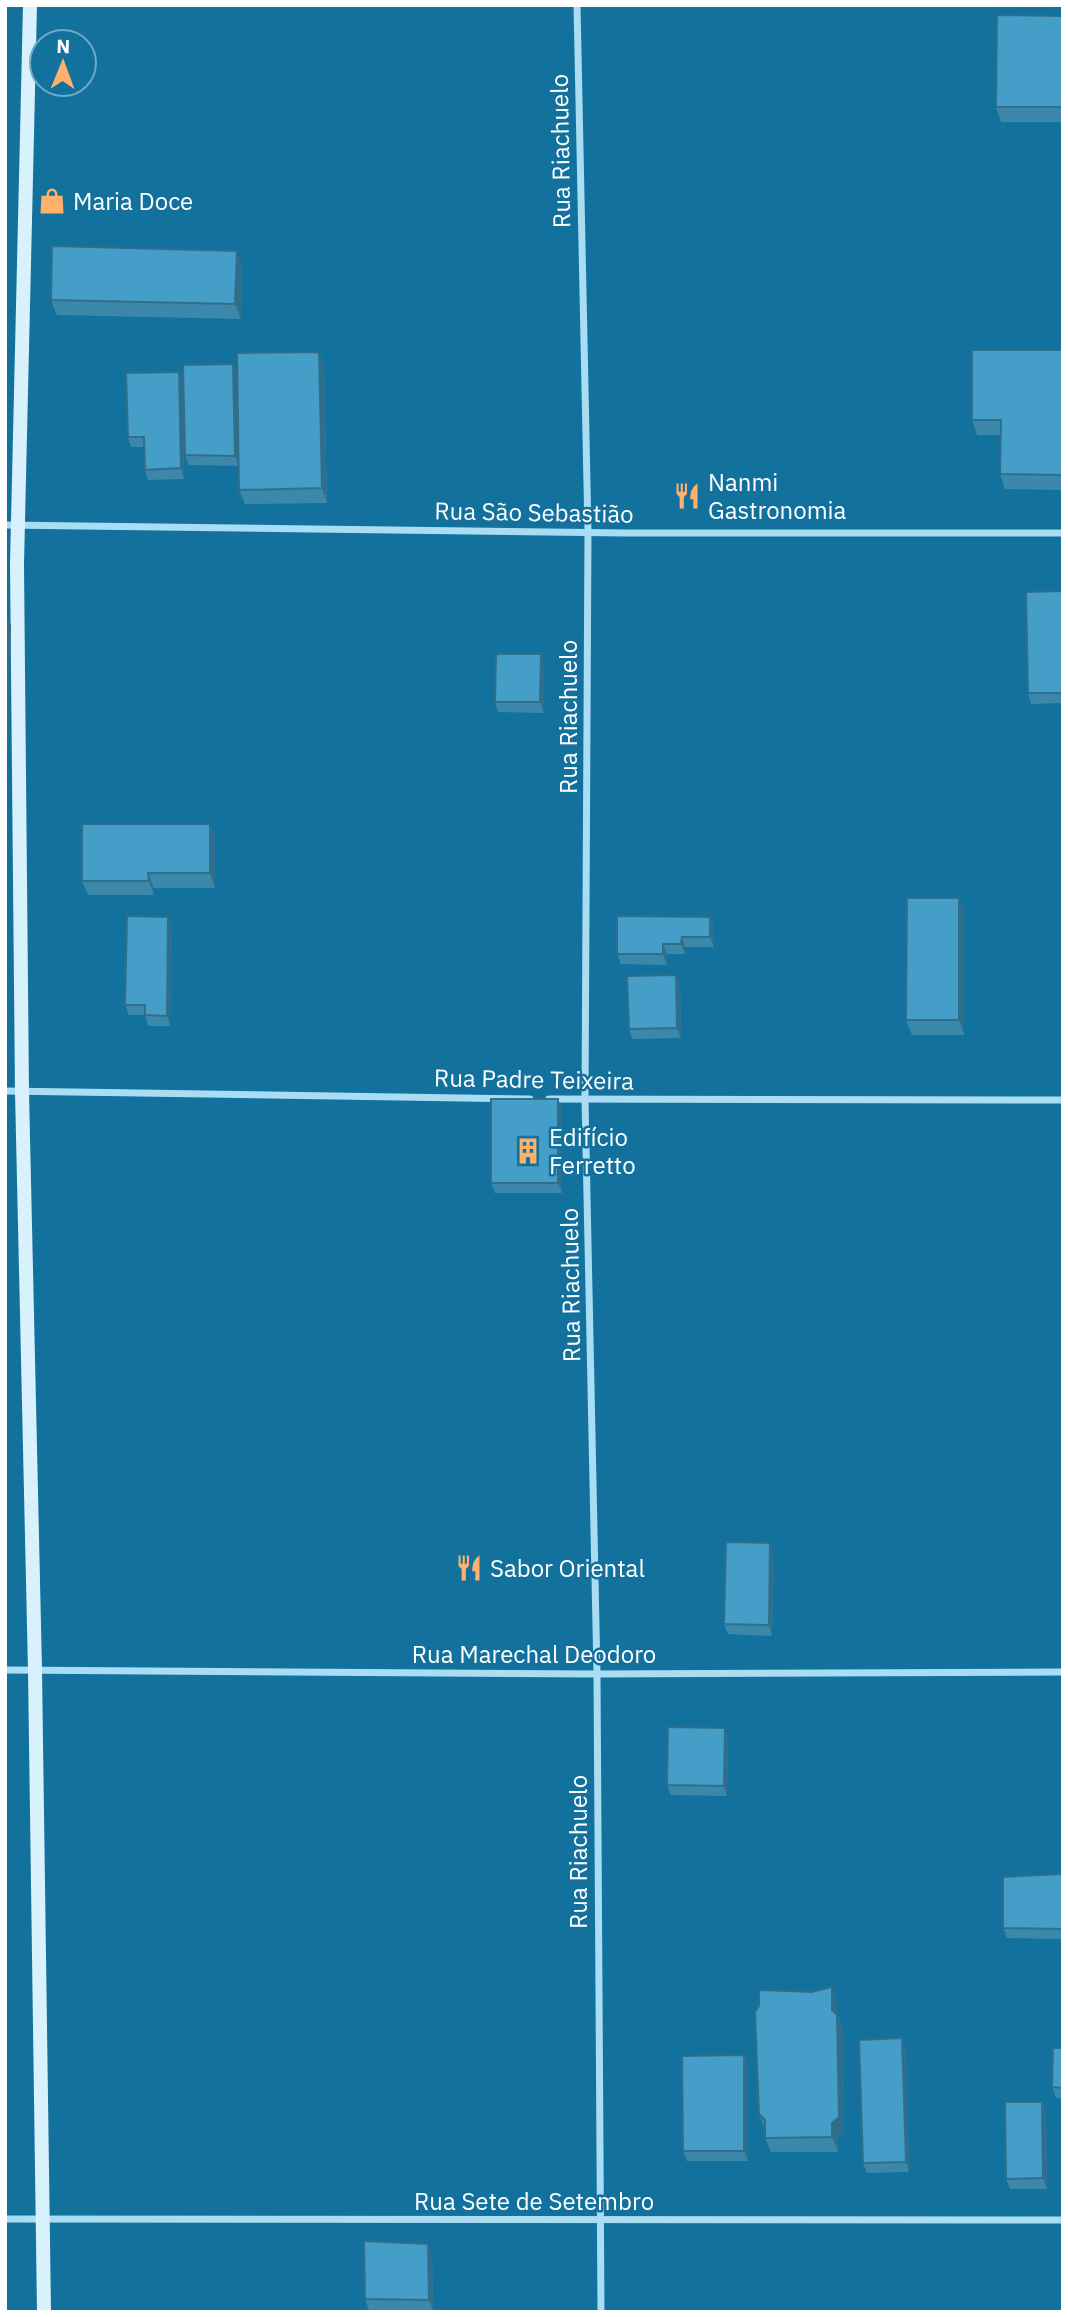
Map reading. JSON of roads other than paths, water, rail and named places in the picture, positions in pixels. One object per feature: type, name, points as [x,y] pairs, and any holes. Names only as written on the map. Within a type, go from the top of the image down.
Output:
[{"type":"street","points":[[30,5],[17,485],[12,525],[35,1670],[44,2312]]},
{"type":"street","name":"Rua Riachuelo","points":[[577,5],[588,532],[585,1100],[597,1674],[601,2312]]},
{"type":"street","name":"Rua São Sebastião","points":[[12,525],[588,532],[1063,533]]},
{"type":"street","name":"Rua Padre Teixeira","points":[[5,1091],[585,1100],[1063,1100]]},
{"type":"street","name":"Rua Marechal Deodoro","points":[[5,1670],[597,1674],[1063,1672]]},
{"type":"street","name":"Rua Sete de Setembro","points":[[5,2219],[1063,2221]]},
{"type":"place","name":"Maria Doce","points":[[52,201]]},
{"type":"place","name":"Nanmi Gastronomia","points":[[687,496]]},
{"type":"place","name":"Edifício Ferretto","points":[[528,1151]]},
{"type":"place","name":"Sabor Oriental","points":[[469,1568]]}]
